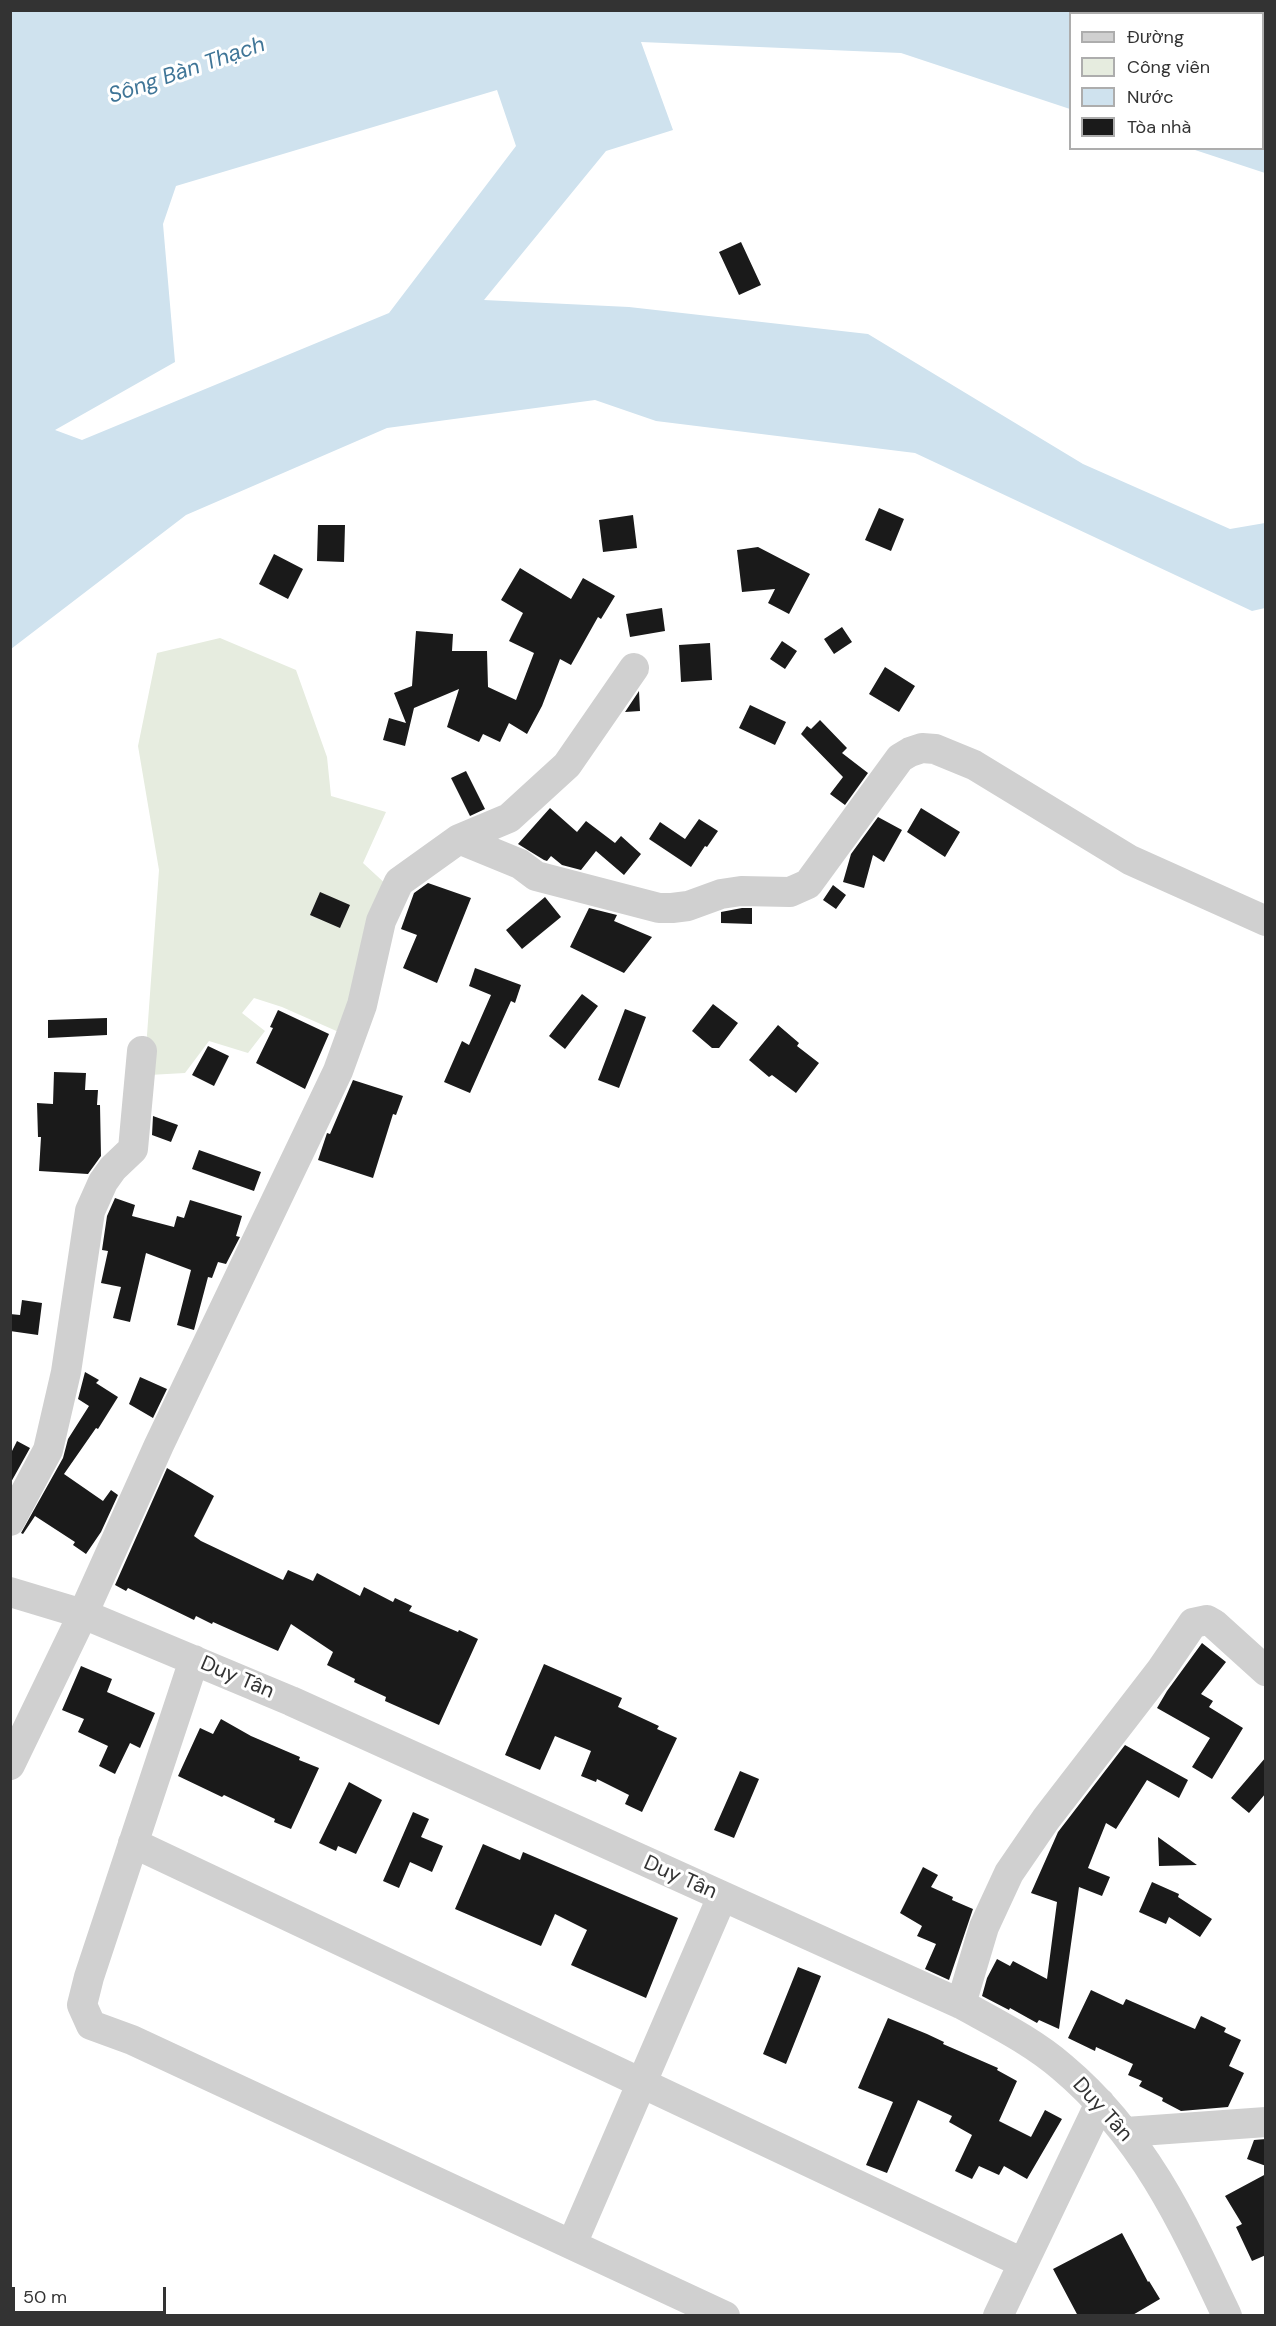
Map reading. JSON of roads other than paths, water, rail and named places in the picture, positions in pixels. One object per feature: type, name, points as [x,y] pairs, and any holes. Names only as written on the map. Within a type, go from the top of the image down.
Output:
[{"type":"street","points":[[10,1764],[83,1614],[159,1445],[338,1071],[362,1005],[381,921],[399,882],[459,839],[509,818],[567,765],[634,668]]},
{"type":"street","points":[[459,839],[520,864],[536,876],[659,908],[688,906],[721,894],[741,891],[790,892],[808,884],[900,758],[922,748],[935,749],[974,765],[1130,860],[1266,921]]},
{"type":"street","points":[[10,1521],[48,1449],[66,1372],[90,1211],[103,1182],[113,1168],[133,1149],[142,1051]]},
{"type":"street","name":"Duy Tân","points":[[10,1592],[83,1614],[291,1701],[961,2004],[1012,2032],[1061,2066],[1100,2103],[1126,2132],[1181,2218],[1227,2316]]},
{"type":"street","points":[[961,2004],[984,1927],[1009,1873],[1046,1819],[1161,1670],[1193,1623],[1207,1620],[1214,1624],[1266,1671]]},
{"type":"street","points":[[194,1660],[86,1986],[82,2006],[91,2025],[132,2040],[725,2316]]},
{"type":"street","points":[[133,1843],[643,2081],[1023,2263]]},
{"type":"street","points":[[572,2244],[722,1897]]},
{"type":"street","points":[[998,2316],[1100,2103]]},
{"type":"street","points":[[1126,2132],[1266,2122]]},
{"type":"water","name":"Sông Bàn Thạch","points":[[11,10],[1265,11],[1265,173],[1195,150],[1264,150],[1264,12],[1069,12],[1069,109],[901,53],[641,42],[673,130],[606,151],[484,300],[629,307],[868,334],[1083,464],[1230,529],[1265,523],[1265,608],[1252,611],[915,453],[656,421],[595,400],[387,428],[186,515],[11,649]],"holes":[[[497,90],[516,146],[389,313],[82,440],[55,430],[175,362],[163,224],[176,186]]]}]
